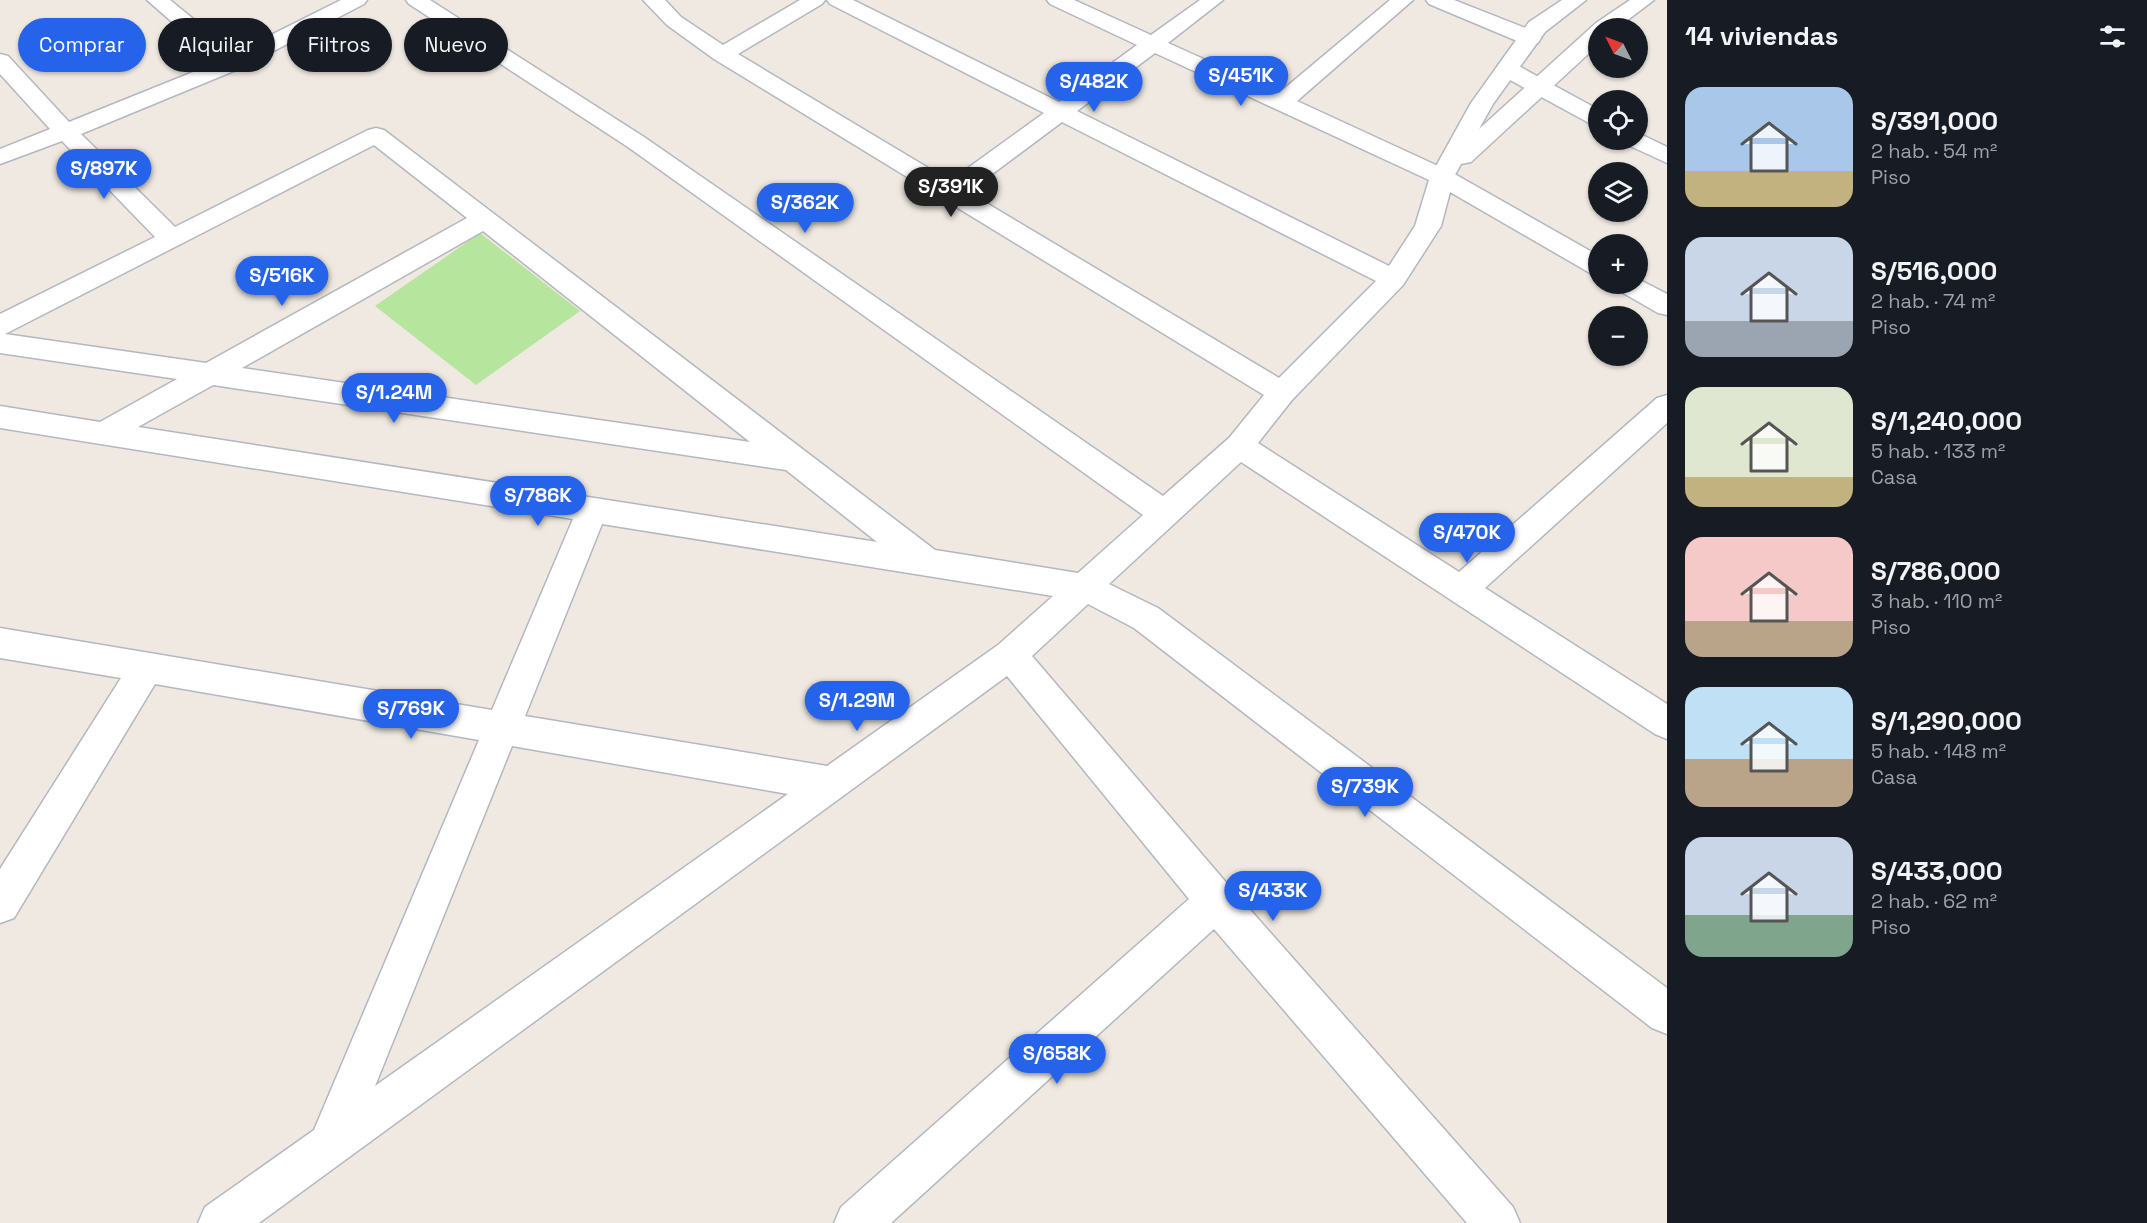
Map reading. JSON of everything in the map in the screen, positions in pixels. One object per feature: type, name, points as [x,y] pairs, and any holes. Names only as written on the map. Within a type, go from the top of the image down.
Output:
[{"type":"street","points":[[157,0],[179,18]]},
{"type":"street","points":[[275,42],[357,0]]},
{"type":"street","points":[[416,0],[636,142],[1164,513]]},
{"type":"street","points":[[653,0],[674,21],[722,54],[1282,393]]},
{"type":"street","points":[[722,54],[815,0]]},
{"type":"street","points":[[837,0],[1394,279]]},
{"type":"street","points":[[1057,0],[1442,177],[1588,261]]},
{"type":"street","points":[[950,193],[1213,0]]},
{"type":"street","points":[[1281,103],[1403,0]]},
{"type":"street","points":[[1436,0],[1530,38]]},
{"type":"street","points":[[220,1223],[1010,655],[1239,446],[1282,393],[1394,279],[1428,226],[1442,177],[1482,103],[1537,27],[1576,0]]},
{"type":"street","points":[[1618,18],[1644,0]]},
{"type":"street","points":[[1442,177],[1588,42]]},
{"type":"street","points":[[0,61],[66,132],[172,239]]},
{"type":"street","points":[[1507,69],[1588,113]]},
{"type":"street","points":[[0,157],[211,72]]},
{"type":"street","points":[[0,326],[376,135],[928,563]]},
{"type":"street","points":[[1648,146],[1666,154]]},
{"type":"street","points":[[102,434],[485,219]]},
{"type":"street","points":[[1646,294],[1667,306]]},
{"type":"street","points":[[0,343],[794,460]]},
{"type":"street","points":[[1461,590],[1667,406]]},
{"type":"street","points":[[0,417],[1084,587],[1146,618],[1667,1013]]},
{"type":"street","points":[[1239,446],[1667,723]]},
{"type":"street","points":[[328,1146],[592,511]]},
{"type":"street","points":[[0,644],[831,784]]},
{"type":"street","points":[[1010,655],[1216,901],[1497,1223]]},
{"type":"street","points":[[0,904],[146,668]]},
{"type":"street","points":[[857,1223],[1216,901]]},
{"type":"green space","points":[[480,233],[580,311],[476,385],[375,306]]}]
